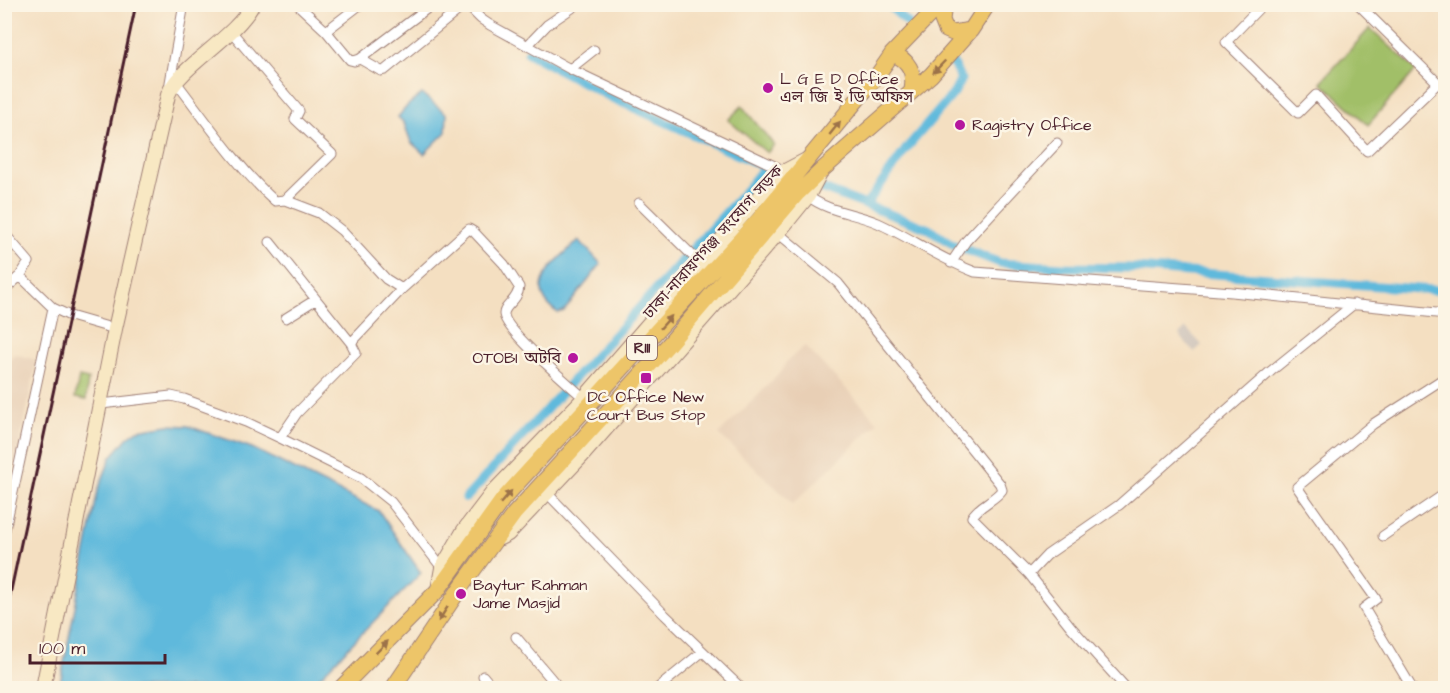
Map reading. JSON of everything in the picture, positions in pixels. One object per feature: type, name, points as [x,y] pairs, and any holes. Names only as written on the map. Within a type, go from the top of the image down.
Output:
[{"type":"main road","points":[[942,4],[942,20],[946,30],[953,33],[971,30]]},
{"type":"main road","name":"ঢাকা-নারায়ণগঞ্জ সংযোগ সড়ক","points":[[341,688],[438,590],[503,499],[711,273],[812,156],[892,54],[942,4]]},
{"type":"main road","name":"ঢাকা-নারায়ণগঞ্জ সংযোগ সড়ক","points":[[393,688],[491,544],[539,485],[662,352],[798,193],[931,75],[971,30],[988,4]]},
{"type":"main road","points":[[892,54],[902,58],[910,68],[914,81],[912,90]]},
{"type":"street","points":[[44,688],[115,329],[168,95],[184,4]]},
{"type":"street","points":[[168,95],[176,82],[202,54],[248,13],[253,4]]},
{"type":"street","points":[[297,4],[354,62],[433,4]]},
{"type":"street","points":[[326,31],[361,4]]},
{"type":"street","points":[[360,59],[381,71],[386,70],[466,4],[481,19],[570,69],[785,171]]},
{"type":"street","points":[[527,46],[547,25],[572,8],[573,4]]},
{"type":"street","points":[[1263,4],[1226,42],[1298,113],[1316,95],[1368,150],[1438,83],[1358,4]]},
{"type":"street","points":[[230,30],[299,111],[295,119],[332,154],[285,200]]},
{"type":"street","points":[[570,69],[594,50]]},
{"type":"street","points":[[176,82],[266,194],[275,201],[285,200],[319,213],[342,231],[386,279],[402,289]]},
{"type":"street","points":[[951,262],[966,241],[1057,143]]},
{"type":"street","points":[[438,590],[442,568],[464,530],[493,492],[698,261],[785,171],[812,156]]},
{"type":"street","points":[[491,544],[508,534],[582,456],[778,233],[808,196],[823,169]]},
{"type":"street","points":[[808,196],[817,203],[877,223],[975,272],[1232,292],[1446,314]]},
{"type":"street","points":[[639,203],[698,261]]},
{"type":"street","points":[[351,343],[402,289],[469,229],[504,264],[519,287],[518,295],[505,310],[504,318],[534,353],[580,394]]},
{"type":"street","points":[[4,232],[29,262],[20,276],[4,290]]},
{"type":"street","points":[[778,233],[838,283],[1000,484],[1002,490],[999,495],[975,512],[972,517],[1029,574],[1071,627],[1126,688]]},
{"type":"street","points":[[270,242],[356,351],[355,355],[330,377],[297,412],[280,438]]},
{"type":"street","points":[[20,276],[53,308],[70,316],[115,329]]},
{"type":"street","points":[[286,318],[315,300]]},
{"type":"street","points":[[1029,574],[1047,555],[1119,505],[1271,371],[1354,304]]},
{"type":"street","points":[[4,534],[53,308]]},
{"type":"street","points":[[1412,688],[1364,608],[1376,599],[1297,487],[1373,424],[1443,379],[1446,383]]},
{"type":"street","points":[[101,404],[171,396],[246,422],[280,438],[360,478],[391,502],[442,568]]},
{"type":"street","points":[[546,492],[702,652],[741,688]]},
{"type":"street","points":[[1383,536],[1446,493]]},
{"type":"street","points":[[516,637],[559,688]]},
{"type":"street","points":[[658,688],[702,652]]},
{"type":"street","points":[[483,676],[493,688]]},
{"type":"shaded area","points":[[1186,328],[1202,345],[1194,352],[1179,335]]},
{"type":"shaded area","points":[[805,346],[878,422],[793,504],[719,434],[783,370],[786,362]]},
{"type":"shaded area","points":[[14,354],[37,360],[5,513],[5,364]]},
{"type":"green space","points":[[1370,28],[1416,70],[1368,125],[1321,82]]},
{"type":"green space","points":[[742,106],[774,145],[767,153],[728,120]]},
{"type":"green space","points":[[79,377],[88,379],[86,400],[75,398]]},
{"type":"water","points":[[422,94],[447,114],[446,132],[424,154],[411,142],[404,123],[398,117]]},
{"type":"water","points":[[579,240],[601,264],[564,311],[558,313],[547,303],[542,293],[542,283],[553,265]]},
{"type":"water","points":[[168,425],[188,426],[252,448],[379,511],[421,573],[309,688],[59,688],[98,490],[111,457],[128,437],[138,430]]},
{"type":"waterway","points":[[887,4],[908,23]]},
{"type":"waterway","points":[[528,53],[614,99],[776,172]]},
{"type":"waterway","points":[[866,205],[906,149],[954,93],[961,79],[952,62]]},
{"type":"waterway","points":[[466,498],[749,187],[764,167]]},
{"type":"waterway","points":[[818,187],[929,229],[954,245],[1000,263],[1135,268],[1446,291]]},
{"type":"railway","points":[[4,623],[136,4]]},
{"type":"place","name":"L G E D Office এল জি ই ডি অফিস","points":[[768,88]]},
{"type":"place","name":"Ragistry Office","points":[[960,125]]},
{"type":"place","name":"OTOBI অটবি","points":[[573,358]]},
{"type":"place","name":"DC Office New Court Bus Stop","points":[[646,378]]},
{"type":"place","name":"Baytur Rahman Jame Masjid","points":[[461,594]]}]
